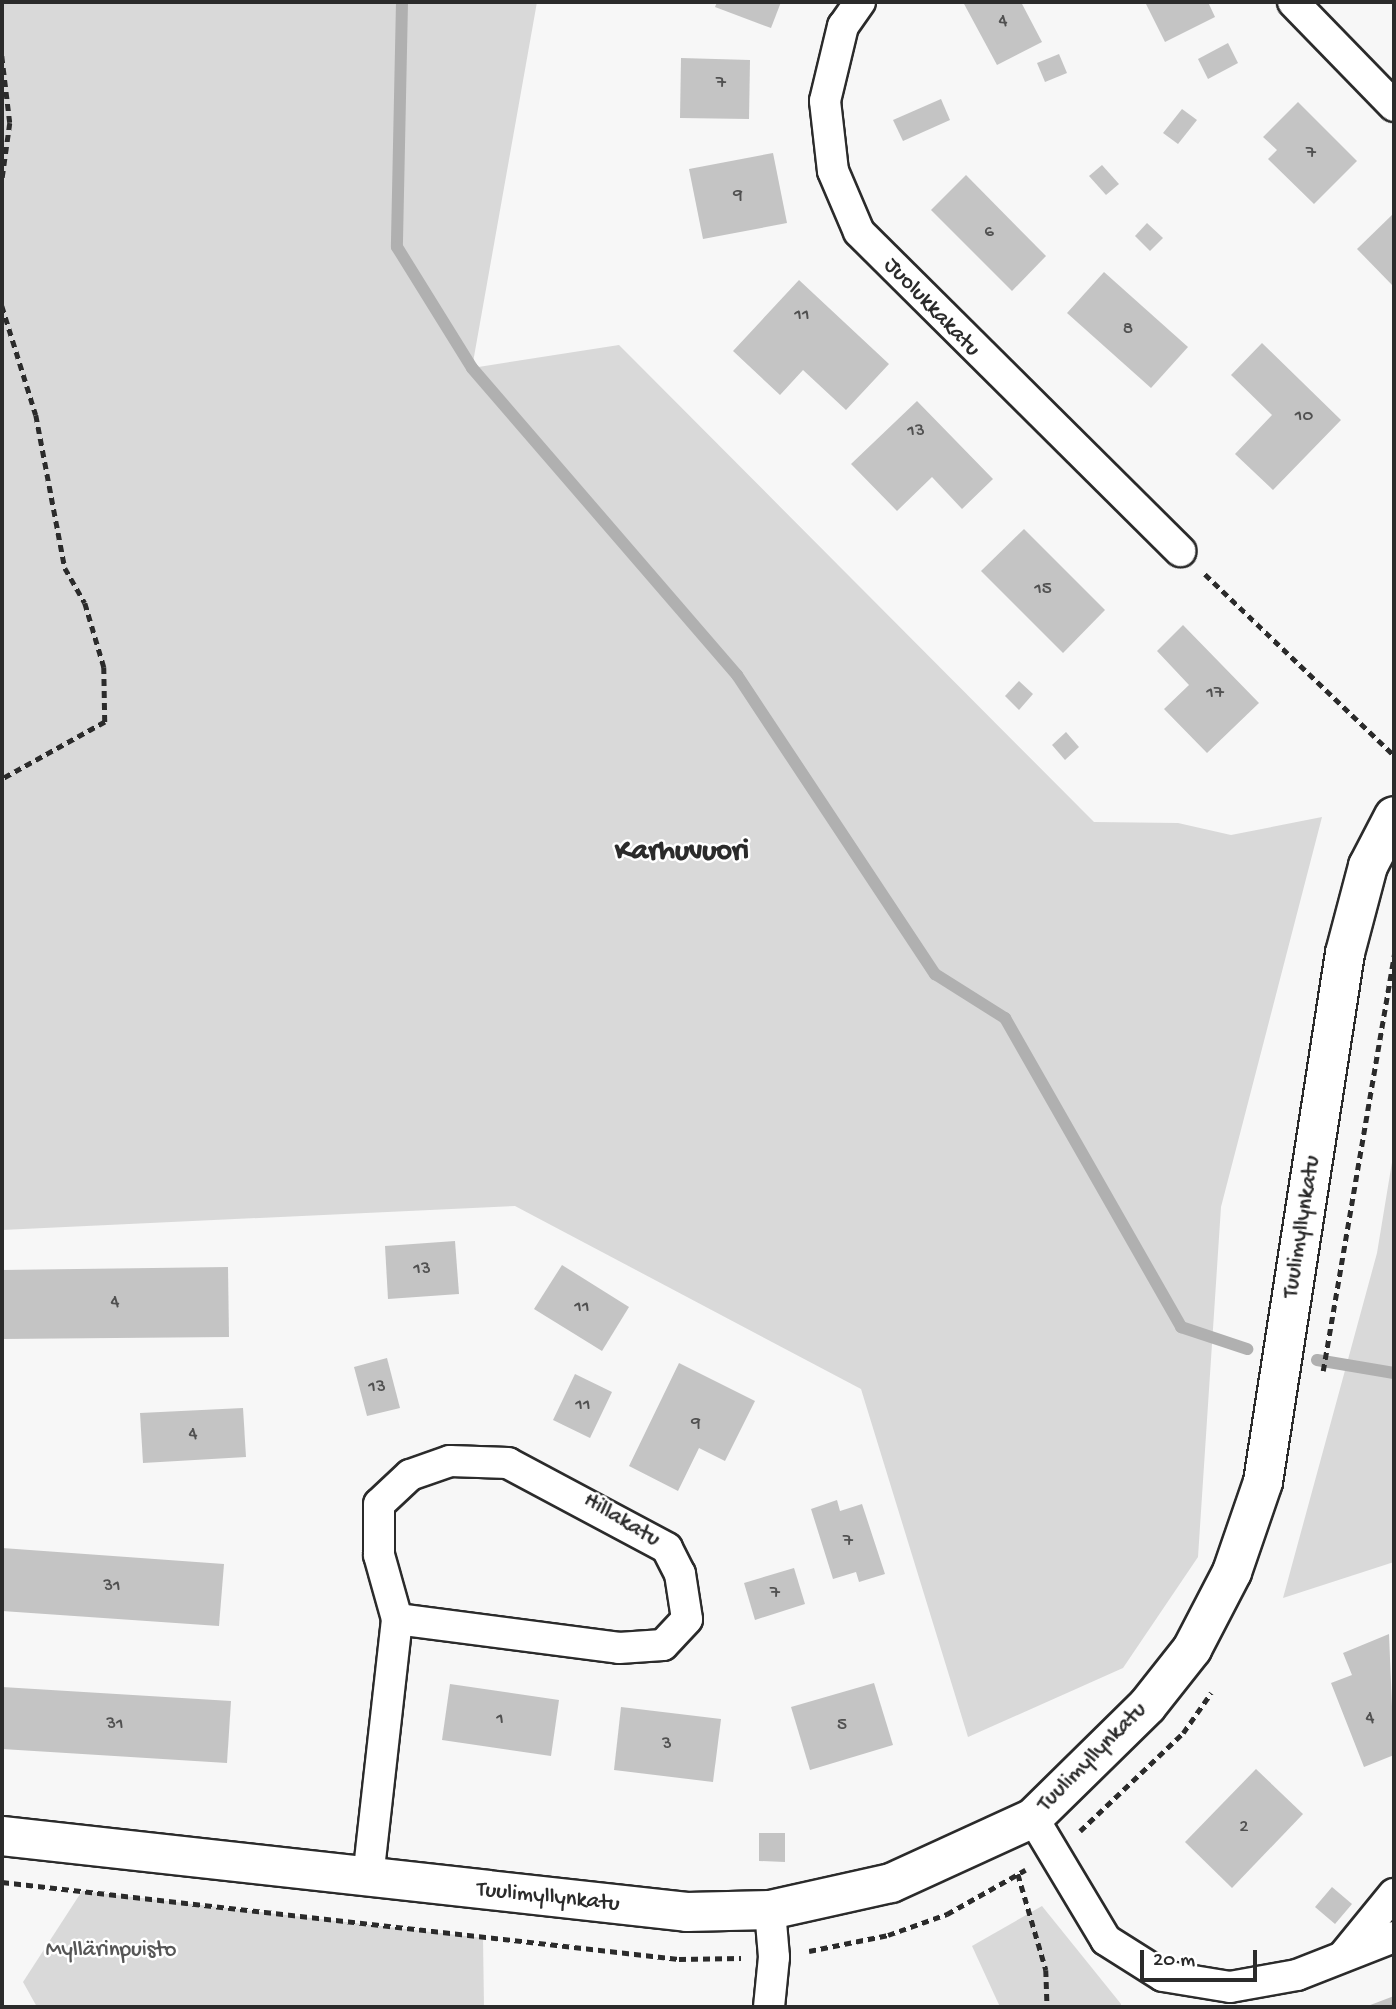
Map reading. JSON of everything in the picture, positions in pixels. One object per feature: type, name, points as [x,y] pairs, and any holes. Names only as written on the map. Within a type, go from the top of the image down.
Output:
[{"type":"street","name":"Juolukkakatu","points":[[859,2],[843,26],[825,101],[833,171],[859,232],[1180,551]]},
{"type":"street","points":[[1293,2],[1394,106]]},
{"type":"street","name":"Tuulimyllynkatu","points":[[2,1836],[687,1912],[770,1910],[891,1883],[1033,1818],[1147,1706],[1192,1649],[1232,1572],[1262,1482],[1345,953],[1368,866],[1394,816]]},
{"type":"street","name":"Hillakatu","points":[[368,1878],[397,1619],[379,1555],[379,1504],[410,1475],[450,1461],[508,1463],[667,1548],[680,1574],[687,1619],[663,1645],[619,1648],[397,1619]]},
{"type":"street","points":[[1033,1818],[1106,1940],[1163,1976],[1230,1987],[1297,1975],[1394,1937]]},
{"type":"street","points":[[1341,1958],[1394,1894]]},
{"type":"street","points":[[769,2007],[775,1957],[770,1910]]},
{"type":"path","points":[[2,56],[10,123],[2,181]]},
{"type":"path","points":[[2,306],[39,428],[65,568],[85,603],[104,667],[105,722],[2,779]]},
{"type":"path","points":[[1180,551],[1394,755]]},
{"type":"path","points":[[1320,1387],[1394,954]]},
{"type":"path","points":[[2,1882],[679,1959],[775,1957],[888,1935],[947,1914],[1054,1854],[1183,1733],[1219,1682]]},
{"type":"path","points":[[1018,1874],[1046,1970],[1046,2007]]},
{"type":"green space","points":[[2,2],[537,2],[472,368],[619,345],[1094,822],[1178,823],[1231,835],[1322,817],[1221,1207],[1198,1557],[1123,1668],[968,1737],[861,1389],[515,1206],[2,1230]]},
{"type":"green space","points":[[1394,1150],[1394,1562],[1283,1598],[1377,1253]]},
{"type":"green space","name":"Myllärinpuisto","points":[[82,1891],[483,1938],[484,2007],[37,2007],[23,1982]]},
{"type":"green space","points":[[1042,1906],[1121,2007],[1000,2007],[972,1946]]},
{"type":"building","points":[[717,2],[781,2],[771,28],[715,7]]},
{"type":"building","points":[[963,2],[1021,2],[1042,42],[997,65]]},
{"type":"building","points":[[1145,2],[1208,2],[1215,17],[1165,42]]},
{"type":"building","points":[[1228,43],[1238,63],[1208,79],[1198,59]]},
{"type":"building","points":[[1059,54],[1067,73],[1045,82],[1037,63]]},
{"type":"building","points":[[681,58],[750,60],[749,119],[680,118]]},
{"type":"building","points":[[941,99],[950,120],[903,141],[893,120]]},
{"type":"building","points":[[1298,102],[1357,161],[1314,204],[1268,159],[1277,150],[1263,137]]},
{"type":"building","points":[[1182,109],[1197,120],[1178,144],[1163,133]]},
{"type":"building","points":[[773,153],[787,223],[703,239],[689,169]]},
{"type":"building","points":[[1102,165],[1119,184],[1106,195],[1089,176]]},
{"type":"building","points":[[966,175],[1046,256],[1012,291],[931,210]]},
{"type":"building","points":[[1394,213],[1394,287],[1357,249]]},
{"type":"building","points":[[1147,223],[1163,238],[1150,251],[1135,236]]},
{"type":"building","points":[[1104,272],[1188,347],[1151,388],[1067,313]]},
{"type":"building","points":[[799,280],[889,364],[846,410],[803,370],[780,395],[733,351]]},
{"type":"building","points":[[1262,343],[1341,420],[1273,490],[1235,454],[1272,415],[1231,375]]},
{"type":"building","points":[[917,401],[993,479],[962,509],[932,477],[897,511],[851,464]]},
{"type":"building","points":[[1024,529],[1105,610],[1063,653],[981,571]]},
{"type":"building","points":[[1183,625],[1259,703],[1207,753],[1164,709],[1189,685],[1157,651]]},
{"type":"building","points":[[1019,681],[1033,694],[1019,710],[1005,696]]},
{"type":"building","points":[[1066,732],[1079,747],[1065,760],[1052,745]]},
{"type":"building","points":[[455,1241],[459,1294],[388,1299],[385,1246]]},
{"type":"building","points":[[562,1265],[629,1307],[602,1351],[534,1309]]},
{"type":"building","points":[[228,1267],[229,1337],[2,1339],[2,1270]]},
{"type":"building","points":[[387,1358],[400,1408],[367,1416],[354,1367]]},
{"type":"building","points":[[679,1363],[755,1401],[725,1461],[699,1448],[678,1491],[629,1466]]},
{"type":"building","points":[[575,1374],[612,1392],[590,1438],[553,1420]]},
{"type":"building","points":[[243,1408],[246,1457],[143,1463],[140,1413]]},
{"type":"building","points":[[837,1500],[840,1511],[862,1504],[885,1574],[859,1582],[856,1572],[833,1579],[811,1509]]},
{"type":"building","points":[[2,1548],[224,1564],[219,1626],[2,1611]]},
{"type":"building","points":[[794,1568],[805,1604],[755,1620],[744,1583]]},
{"type":"building","points":[[1389,1634],[1394,1755],[1364,1767],[1331,1683],[1352,1675],[1343,1653]]},
{"type":"building","points":[[874,1683],[893,1745],[810,1770],[791,1707]]},
{"type":"building","points":[[450,1684],[559,1700],[551,1756],[442,1740]]},
{"type":"building","points":[[2,1687],[231,1701],[227,1763],[2,1749]]},
{"type":"building","points":[[621,1707],[721,1719],[713,1782],[614,1770]]},
{"type":"building","points":[[1256,1769],[1303,1814],[1232,1888],[1185,1842]]},
{"type":"building","points":[[759,1833],[785,1833],[785,1862],[759,1861]]},
{"type":"building","points":[[1332,1887],[1352,1904],[1335,1924],[1315,1907]]},
{"type":"building","points":[[1394,1996],[1394,2007],[1365,2007]]},
{"type":"waterway","points":[[402,2],[397,247],[472,368],[737,675],[935,974],[1005,1018],[1181,1327],[1247,1349]]},
{"type":"waterway","points":[[1317,1360],[1394,1373]]},
{"type":"district","name":"Karhuvuori","points":[[682,853]]}]
